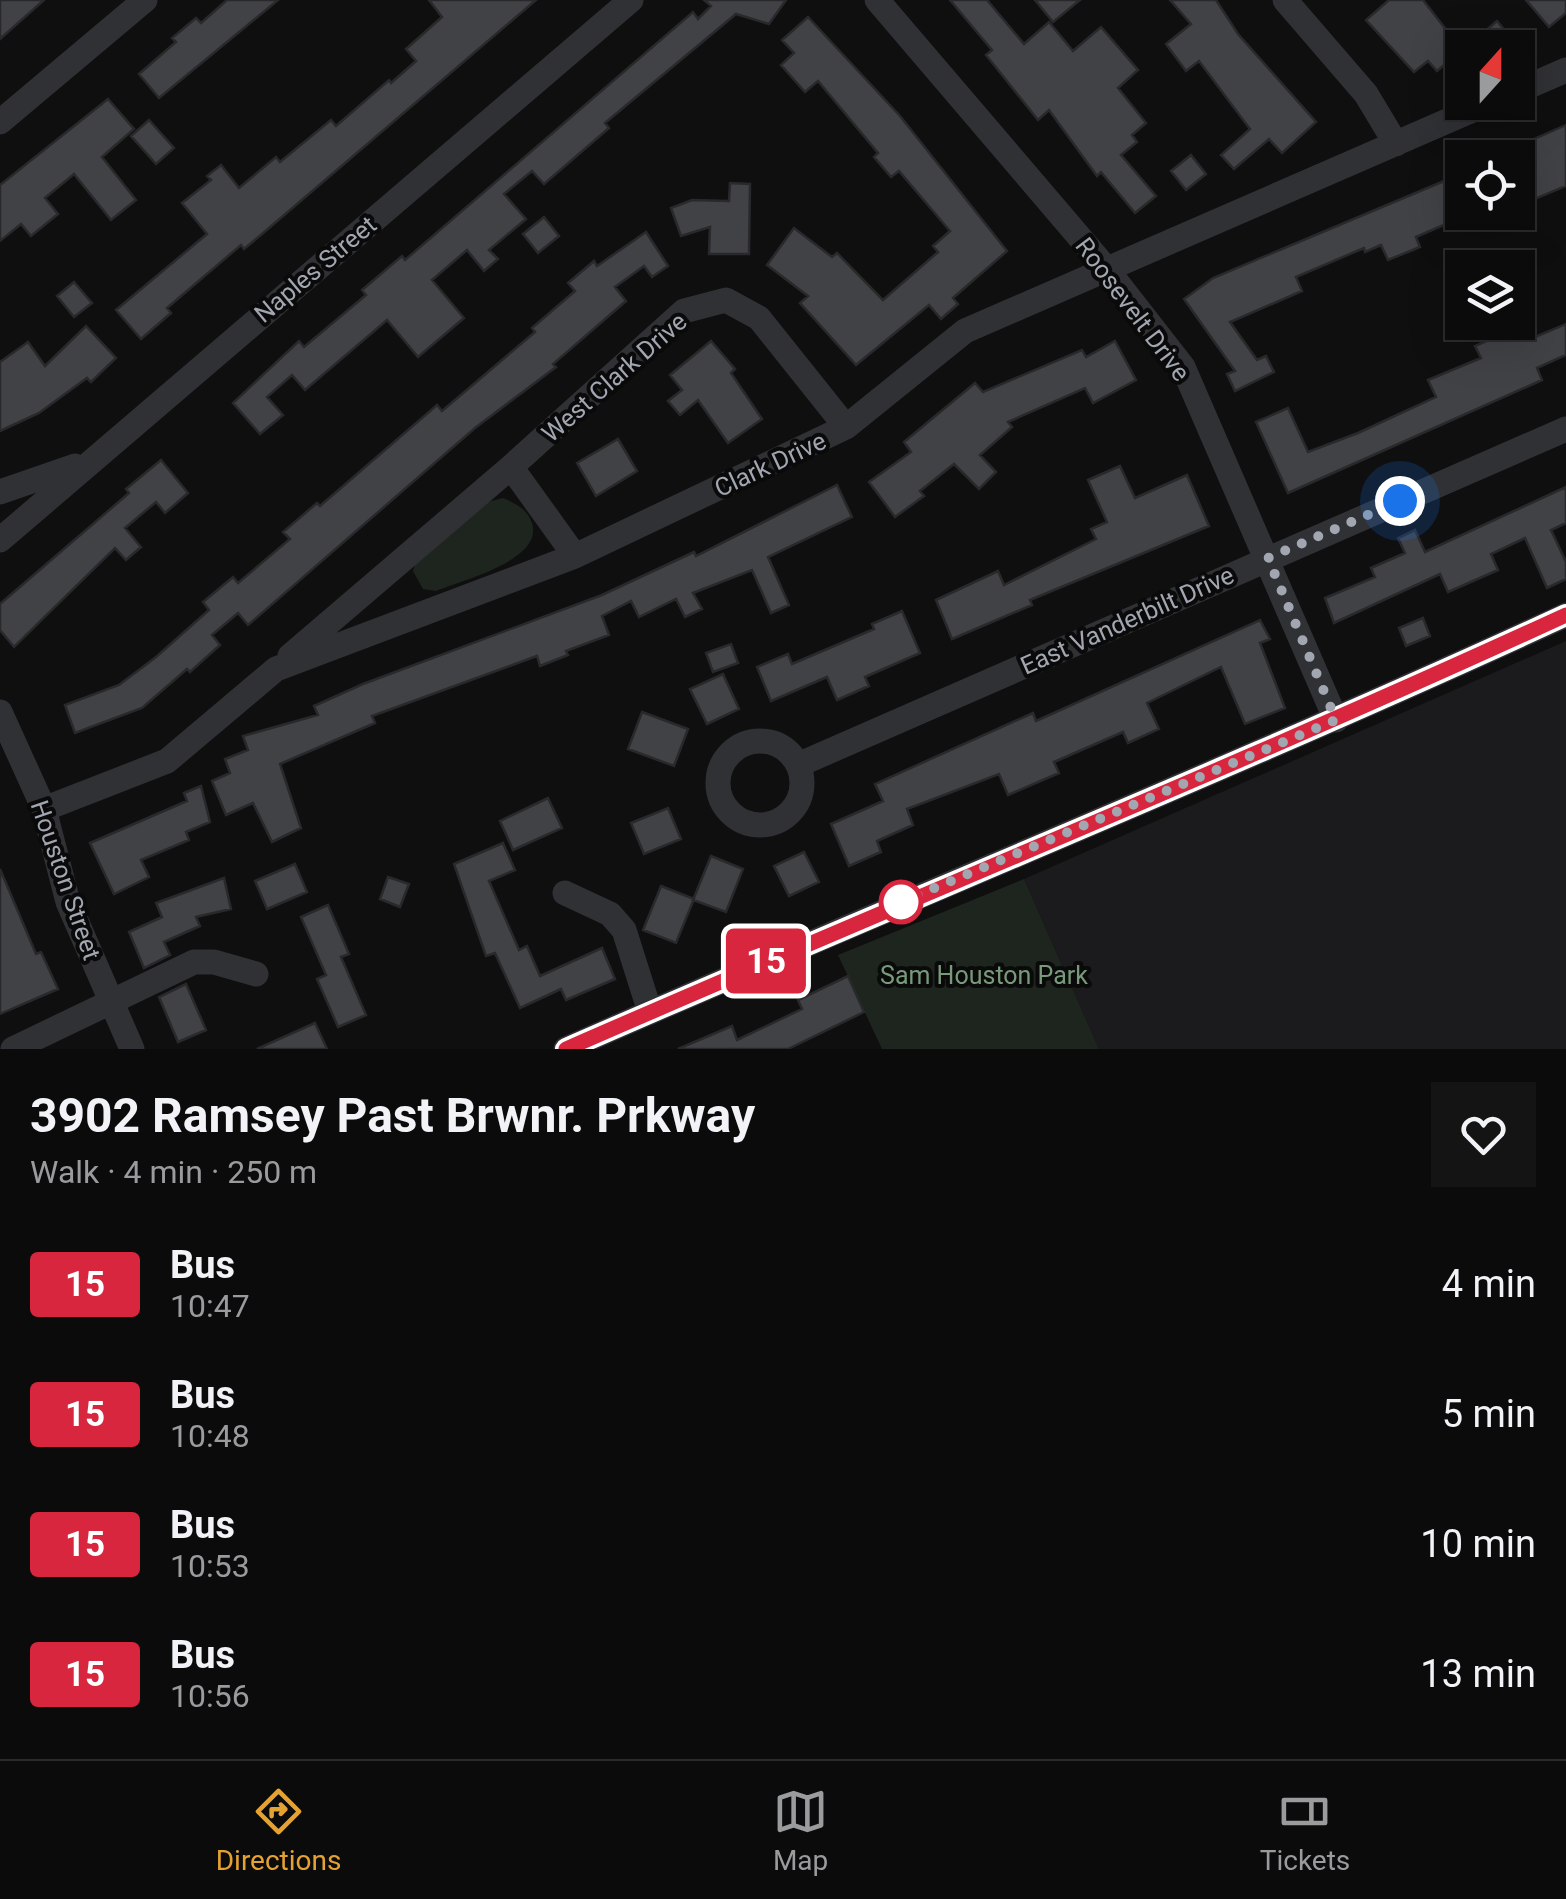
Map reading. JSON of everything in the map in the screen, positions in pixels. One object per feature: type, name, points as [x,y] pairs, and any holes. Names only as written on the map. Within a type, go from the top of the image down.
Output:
[{"type":"street","points":[[0,122],[145,0]]},
{"type":"street","name":"Naples Street","points":[[0,540],[631,0]]},
{"type":"street","name":"Roosevelt Drive","points":[[877,0],[1105,267],[1183,367],[1336,720]]},
{"type":"street","points":[[1285,0],[1366,94],[1396,144]]},
{"type":"street","points":[[1535,84],[1566,70]]},
{"type":"street","name":"Clark Drive","points":[[44,809],[167,761],[276,669],[575,556],[846,428],[965,332],[1105,267],[1450,120]]},
{"type":"street","name":"West Clark Drive","points":[[276,669],[511,467],[684,311],[726,300],[759,318],[846,428]]},
{"type":"street","name":"East Vanderbilt Drive","points":[[798,766],[1566,428]]},
{"type":"street","points":[[0,492],[90,460]]},
{"type":"street","points":[[511,467],[575,556]]},
{"type":"street","points":[[566,1049],[862,918],[1336,720],[1566,615]]},
{"type":"street","name":"Houston Street","points":[[0,712],[44,809],[68,902],[132,1049]]},
{"type":"street","points":[[564,893],[610,914],[624,930],[650,1012]]},
{"type":"street","points":[[13,1049],[194,962],[214,962],[256,974]]},
{"type":"shaded area","points":[[1566,641],[1566,1049],[1099,1049],[1024,879]]},
{"type":"green space","points":[[503,498],[530,518],[532,536],[526,548],[499,567],[436,591],[423,589],[413,571],[416,560],[487,502]]},
{"type":"green space","name":"Sam Houston Park","points":[[1024,879],[1099,1049],[882,1049],[838,955]]},
{"type":"building","points":[[0,0],[44,0],[0,39]]},
{"type":"building","points":[[227,0],[278,0],[159,98],[139,74],[176,42],[172,38],[196,18],[201,23]]},
{"type":"building","points":[[429,0],[536,0],[262,234],[244,249],[241,245],[167,308],[171,313],[141,339],[116,310],[207,234],[182,203],[211,180],[207,176],[221,165],[239,188],[276,157],[280,162],[331,120],[336,126],[389,80],[391,83],[416,61],[406,49],[442,17]]},
{"type":"building","points":[[704,0],[786,0],[769,24],[736,14],[605,123],[609,128],[544,184],[532,171],[504,194],[526,219],[489,250],[498,259],[484,271],[467,250],[432,280],[464,318],[418,357],[387,320],[305,390],[292,375],[267,397],[283,415],[260,434],[233,403],[299,341],[304,347],[366,295],[362,290],[402,256],[405,260],[693,12],[698,19],[711,6]]},
{"type":"building","points":[[950,0],[987,0],[1024,44],[1049,22],[1073,51],[1101,27],[1138,70],[1118,88],[1146,123],[1132,135],[1137,142],[1121,155],[1156,196],[1135,213],[1101,172],[1097,176],[1049,110],[1038,120],[986,55],[992,50]]},
{"type":"building","points":[[1035,0],[1080,0],[1053,22]]},
{"type":"building","points":[[1170,0],[1216,0],[1238,34],[1316,122],[1282,153],[1269,139],[1234,169],[1221,155],[1250,129],[1199,61],[1186,71],[1166,44],[1191,24]]},
{"type":"building","points":[[1389,0],[1423,0],[1446,30],[1445,64],[1437,71],[1428,61],[1414,72],[1366,20]]},
{"type":"building","points":[[1526,0],[1566,0],[1566,13],[1549,27]]},
{"type":"building","points":[[808,17],[900,116],[1007,251],[953,298],[958,304],[941,319],[929,305],[856,365],[800,303],[808,296],[767,265],[794,228],[832,257],[837,253],[883,300],[938,252],[933,246],[950,231],[899,171],[891,177],[874,157],[878,153],[818,81],[805,92],[781,65],[794,53],[782,40]]},
{"type":"building","points":[[1497,21],[1504,30],[1486,30]]},
{"type":"building","points":[[108,99],[134,129],[102,157],[136,200],[111,220],[74,174],[45,198],[58,214],[31,236],[21,224],[0,241],[0,185]]},
{"type":"building","points":[[149,120],[174,148],[156,164],[131,136]]},
{"type":"building","points":[[1566,125],[1566,186],[1535,199],[1535,140],[1532,140]]},
{"type":"building","points":[[1191,155],[1206,174],[1186,190],[1171,171]]},
{"type":"building","points":[[1445,181],[1445,224],[1416,237],[1420,247],[1388,260],[1381,245],[1365,252],[1364,248],[1296,277],[1302,291],[1230,322],[1257,360],[1266,356],[1274,372],[1235,391],[1227,374],[1235,371],[1184,299],[1213,278]]},
{"type":"building","points":[[730,183],[750,184],[749,254],[709,254],[710,227],[681,236],[671,208],[692,200],[729,201]]},
{"type":"building","points":[[544,217],[559,236],[538,253],[523,234]]},
{"type":"building","points":[[646,232],[668,266],[652,277],[644,266],[615,287],[626,301],[553,364],[556,367],[475,428],[248,625],[238,613],[212,635],[220,645],[190,672],[187,669],[142,708],[75,733],[65,705],[119,685],[156,657],[209,610],[203,602],[233,577],[238,583],[290,539],[283,532],[317,503],[320,506],[437,405],[442,411],[535,332],[532,328],[575,291],[568,283],[594,261],[597,266]]},
{"type":"building","points":[[74,282],[92,303],[74,317],[57,296]]},
{"type":"building","points":[[1566,324],[1566,355],[1537,368],[1542,380],[1288,493],[1256,422],[1288,408],[1308,452],[1436,397],[1428,380],[1481,358],[1475,346],[1488,340],[1535,340]]},
{"type":"building","points":[[86,326],[116,358],[91,382],[87,378],[39,413],[0,431],[0,362],[28,342],[45,366]]},
{"type":"building","points":[[711,341],[735,369],[731,373],[762,419],[728,443],[698,400],[680,415],[668,401],[682,390],[670,375]]},
{"type":"building","points":[[1115,341],[1136,380],[1093,403],[1085,388],[1008,422],[1012,427],[980,455],[996,472],[979,489],[954,464],[920,491],[924,496],[895,517],[869,482],[911,452],[904,442],[975,383],[983,392],[1082,350],[1086,357]]},
{"type":"building","points":[[618,439],[637,471],[596,496],[577,463]]},
{"type":"building","points":[[161,460],[188,493],[165,513],[156,502],[125,528],[141,547],[126,560],[115,548],[14,647],[0,630],[0,604],[129,493],[126,489]]},
{"type":"building","points":[[1120,466],[1135,498],[1187,475],[1209,526],[1030,600],[1032,605],[952,639],[936,600],[998,571],[1004,585],[1096,539],[1091,529],[1107,522],[1088,480]]},
{"type":"building","points":[[837,485],[852,517],[768,557],[789,605],[771,613],[752,570],[693,593],[702,609],[685,617],[676,599],[639,617],[631,601],[602,616],[609,635],[566,651],[568,655],[540,666],[537,656],[372,716],[375,723],[280,764],[301,828],[272,842],[253,803],[226,815],[212,781],[230,773],[225,759],[248,750],[243,736],[318,715],[314,706],[363,684],[602,595],[694,552],[696,556]]},
{"type":"building","points":[[1566,487],[1566,523],[1551,530],[1566,562],[1566,579],[1547,588],[1525,538],[1491,554],[1498,570],[1448,592],[1440,574],[1334,623],[1325,598],[1375,577],[1371,568],[1405,553],[1398,538],[1415,530],[1425,552]]},
{"type":"building","points":[[902,611],[920,653],[865,677],[869,686],[837,700],[827,677],[771,701],[757,667],[788,654],[792,664],[874,629],[872,624]]},
{"type":"building","points":[[1423,618],[1430,636],[1406,646],[1399,628]]},
{"type":"building","points":[[1260,620],[1270,639],[1260,643],[1285,708],[1245,724],[1221,667],[1147,703],[1159,729],[1128,743],[1123,732],[1054,762],[1059,773],[1008,795],[999,774],[907,809],[913,825],[877,841],[881,852],[849,866],[831,824],[883,801],[875,784],[1033,713],[1036,721]]},
{"type":"building","points":[[731,644],[738,663],[713,672],[706,653]]},
{"type":"building","points":[[723,674],[739,709],[707,724],[690,689]]},
{"type":"building","points":[[642,712],[688,729],[674,766],[628,749]]},
{"type":"building","points":[[201,786],[210,822],[186,832],[189,840],[141,860],[149,877],[114,894],[90,843],[187,801],[184,793]]},
{"type":"building","points":[[548,798],[562,828],[513,850],[500,821]]},
{"type":"building","points":[[668,808],[681,839],[644,854],[631,823]]},
{"type":"building","points":[[503,843],[515,870],[489,881],[519,950],[527,946],[540,976],[602,948],[615,979],[566,1000],[561,989],[520,1008],[495,953],[486,956],[454,864]]},
{"type":"building","points":[[804,852],[819,882],[789,896],[774,866]]},
{"type":"building","points":[[711,856],[743,869],[726,912],[693,900]]},
{"type":"building","points":[[295,864],[307,892],[267,909],[255,881]]},
{"type":"building","points":[[0,869],[36,954],[41,952],[58,989],[0,1014]]},
{"type":"building","points":[[388,877],[409,884],[400,907],[380,899]]},
{"type":"building","points":[[224,878],[231,909],[196,917],[200,926],[164,942],[170,955],[144,968],[129,932],[162,917],[156,903]]},
{"type":"building","points":[[661,886],[694,899],[676,943],[643,930]]},
{"type":"building","points":[[328,905],[349,954],[341,957],[366,1015],[338,1027],[317,979],[326,975],[301,917]]},
{"type":"building","points":[[848,976],[864,1012],[788,1049],[678,1049],[732,1026],[737,1040],[802,1009],[798,1000]]},
{"type":"building","points":[[186,984],[206,1030],[178,1042],[159,997]]},
{"type":"building","points":[[315,1023],[327,1049],[257,1049]]},
{"type":"bus line","name":"15","points":[[566,1049],[862,918],[1336,720],[1566,615]]},
{"type":"route","points":[[901,902],[898,903],[1336,720],[1268,558],[1400,501]]}]
